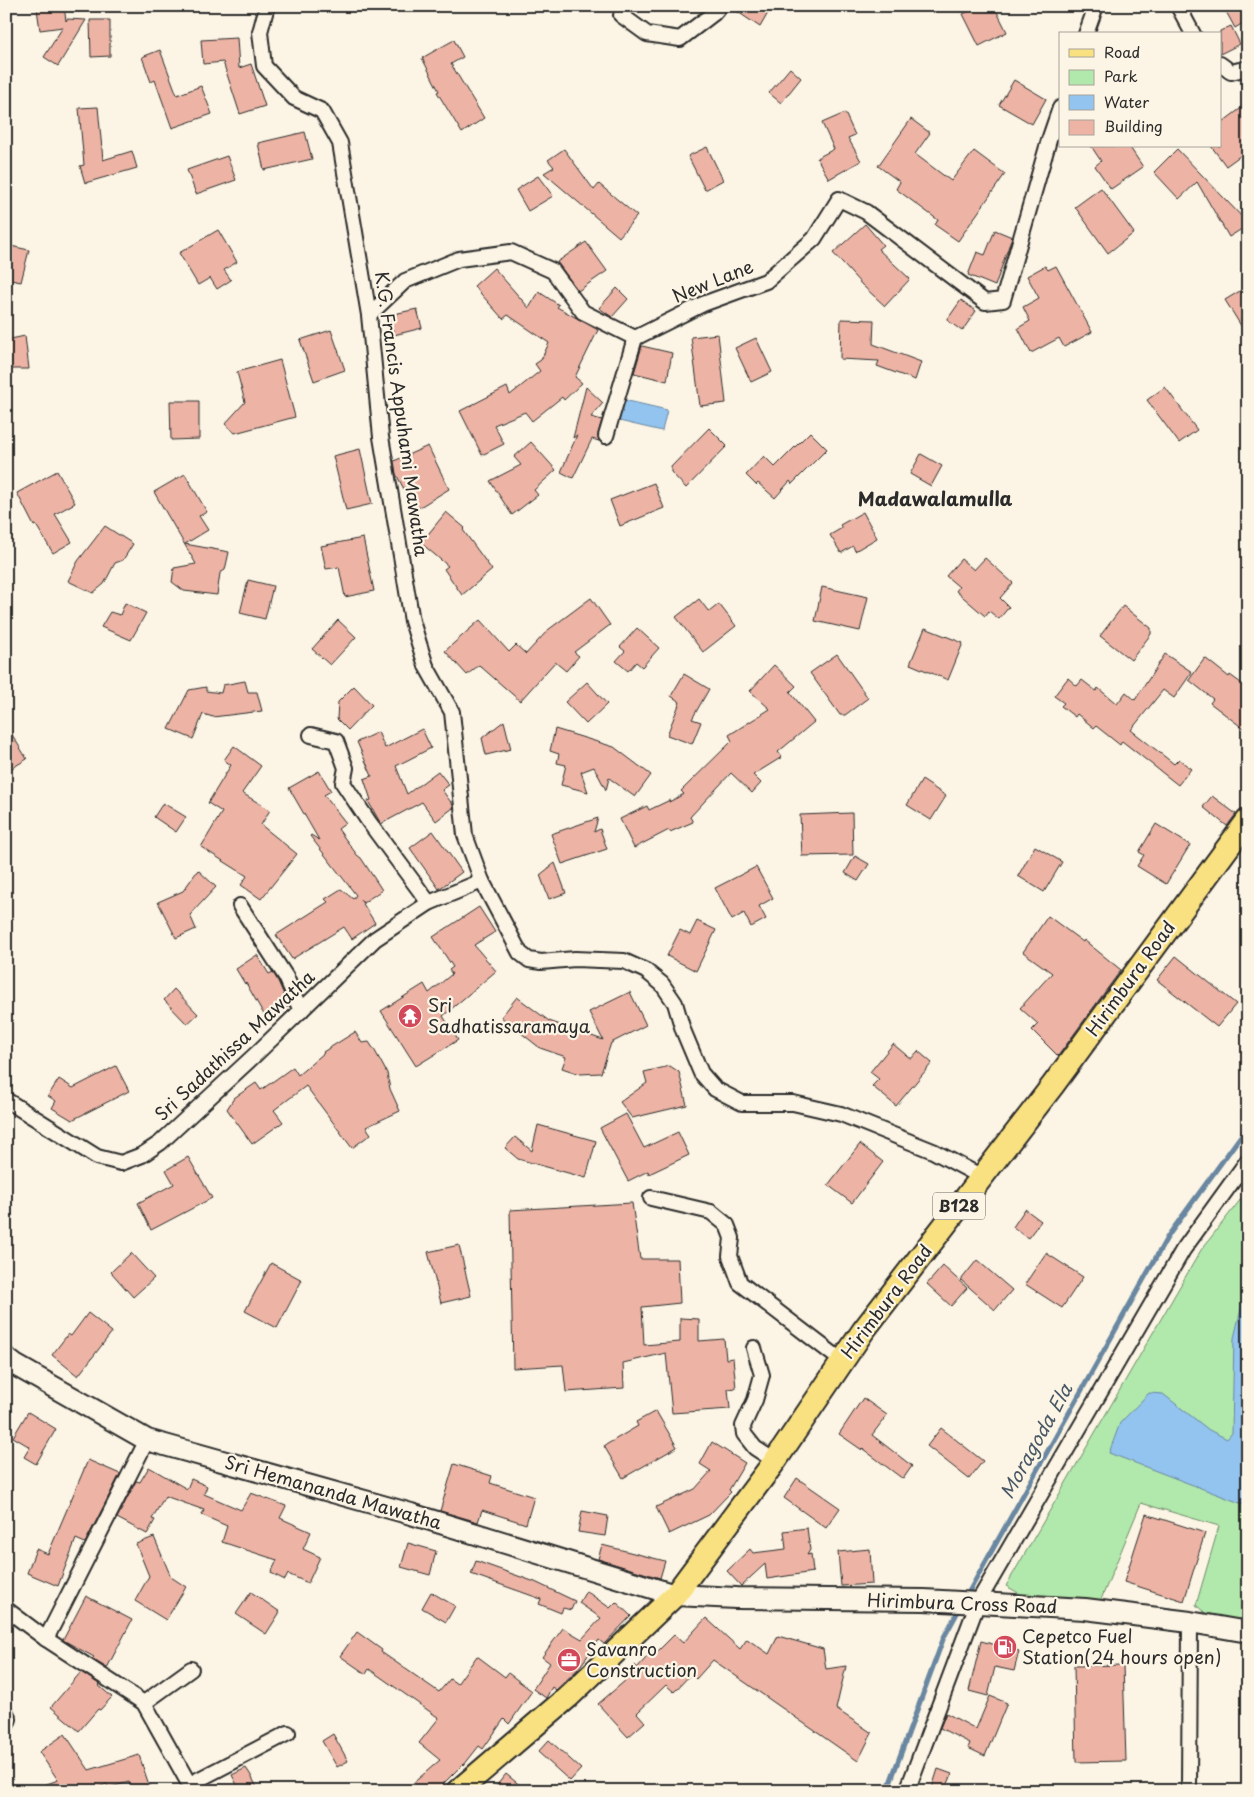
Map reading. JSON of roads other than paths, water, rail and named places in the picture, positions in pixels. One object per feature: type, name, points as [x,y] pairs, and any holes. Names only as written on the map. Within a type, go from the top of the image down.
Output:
[{"type":"main road","name":"Hirimbura Road","points":[[675,1594],[775,1461],[863,1331],[1053,1085],[1248,820]]},
{"type":"main road","name":"Sri Hemananda Mawatha","points":[[6,1358],[15,1365],[147,1440],[402,1512],[675,1594]]},
{"type":"main road","name":"Hirimbura Cross Road","points":[[675,1594],[736,1598],[924,1600],[1085,1609],[1190,1622],[1248,1632]]},
{"type":"main road","name":"B128","points":[[458,1791],[568,1697],[675,1594]]},
{"type":"street","name":"K.G. Francis Appuhami Mawatha","points":[[267,6],[260,32],[264,66],[294,98],[322,111],[340,143],[369,315],[381,436],[412,621],[426,666],[452,712],[465,835],[482,881],[520,953],[529,960],[541,962],[575,959],[624,961],[646,971],[662,984],[675,1003],[683,1030],[701,1074],[715,1089],[742,1104],[793,1103],[841,1114],[933,1151],[982,1177]]},
{"type":"street","points":[[621,15],[646,34],[680,39],[714,13],[720,6]]},
{"type":"street","points":[[1087,32],[1096,6]]},
{"type":"street","points":[[1178,6],[1192,32]]},
{"type":"street","points":[[1222,65],[1231,72],[1248,68]]},
{"type":"street","name":"New Lane","points":[[635,338],[703,304],[766,281],[814,239],[839,199],[866,212],[985,302],[1003,300],[1059,111]]},
{"type":"street","points":[[369,315],[405,281],[459,260],[511,252],[553,271],[583,312],[635,338],[606,436]]},
{"type":"street","points":[[311,735],[336,741],[346,768],[343,783],[369,822],[429,903]]},
{"type":"street","name":"Sri Sadathissa Mawatha","points":[[6,1100],[97,1157],[121,1163],[142,1154],[160,1143],[375,939],[429,903],[482,881]]},
{"type":"street","points":[[240,906],[286,977],[301,1011]]},
{"type":"street","points":[[907,1791],[978,1602],[1183,1250],[1248,1160]]},
{"type":"street","points":[[651,1198],[711,1212],[727,1225],[732,1238],[730,1256],[740,1283],[842,1361]]},
{"type":"street","points":[[754,1348],[762,1375],[755,1400],[743,1426],[744,1434],[755,1448],[775,1461]]},
{"type":"street","points":[[46,1640],[147,1440]]},
{"type":"street","points":[[6,1609],[46,1640],[144,1703],[192,1787],[288,1733]]},
{"type":"street","points":[[1189,1791],[1190,1622]]},
{"type":"street","points":[[144,1703],[191,1669]]},
{"type":"street","points":[[6,1713],[9,1719],[6,1726]]},
{"type":"water","points":[[624,400],[667,410],[662,431],[619,421]]},
{"type":"water","points":[[1247,1284],[1248,1506],[1109,1453],[1120,1423],[1149,1393],[1163,1394],[1209,1430],[1227,1439],[1232,1433],[1234,1338]]},
{"type":"waterway","name":"Moragoda Ela","points":[[966,1597],[1168,1236],[1248,1126]]},
{"type":"waterway","name":"Moragoda Ela","points":[[887,1791],[944,1637],[961,1606]]},
{"type":"place","name":"Sri Sadhatissaramaya","points":[[410,1016]]},
{"type":"place","name":"Cepetco Fuel Station(24 hours open)","points":[[1005,1647]]},
{"type":"place","name":"Savanro Construction","points":[[569,1660]]},
{"type":"district","name":"Madawalamulla","points":[[935,499]]}]
